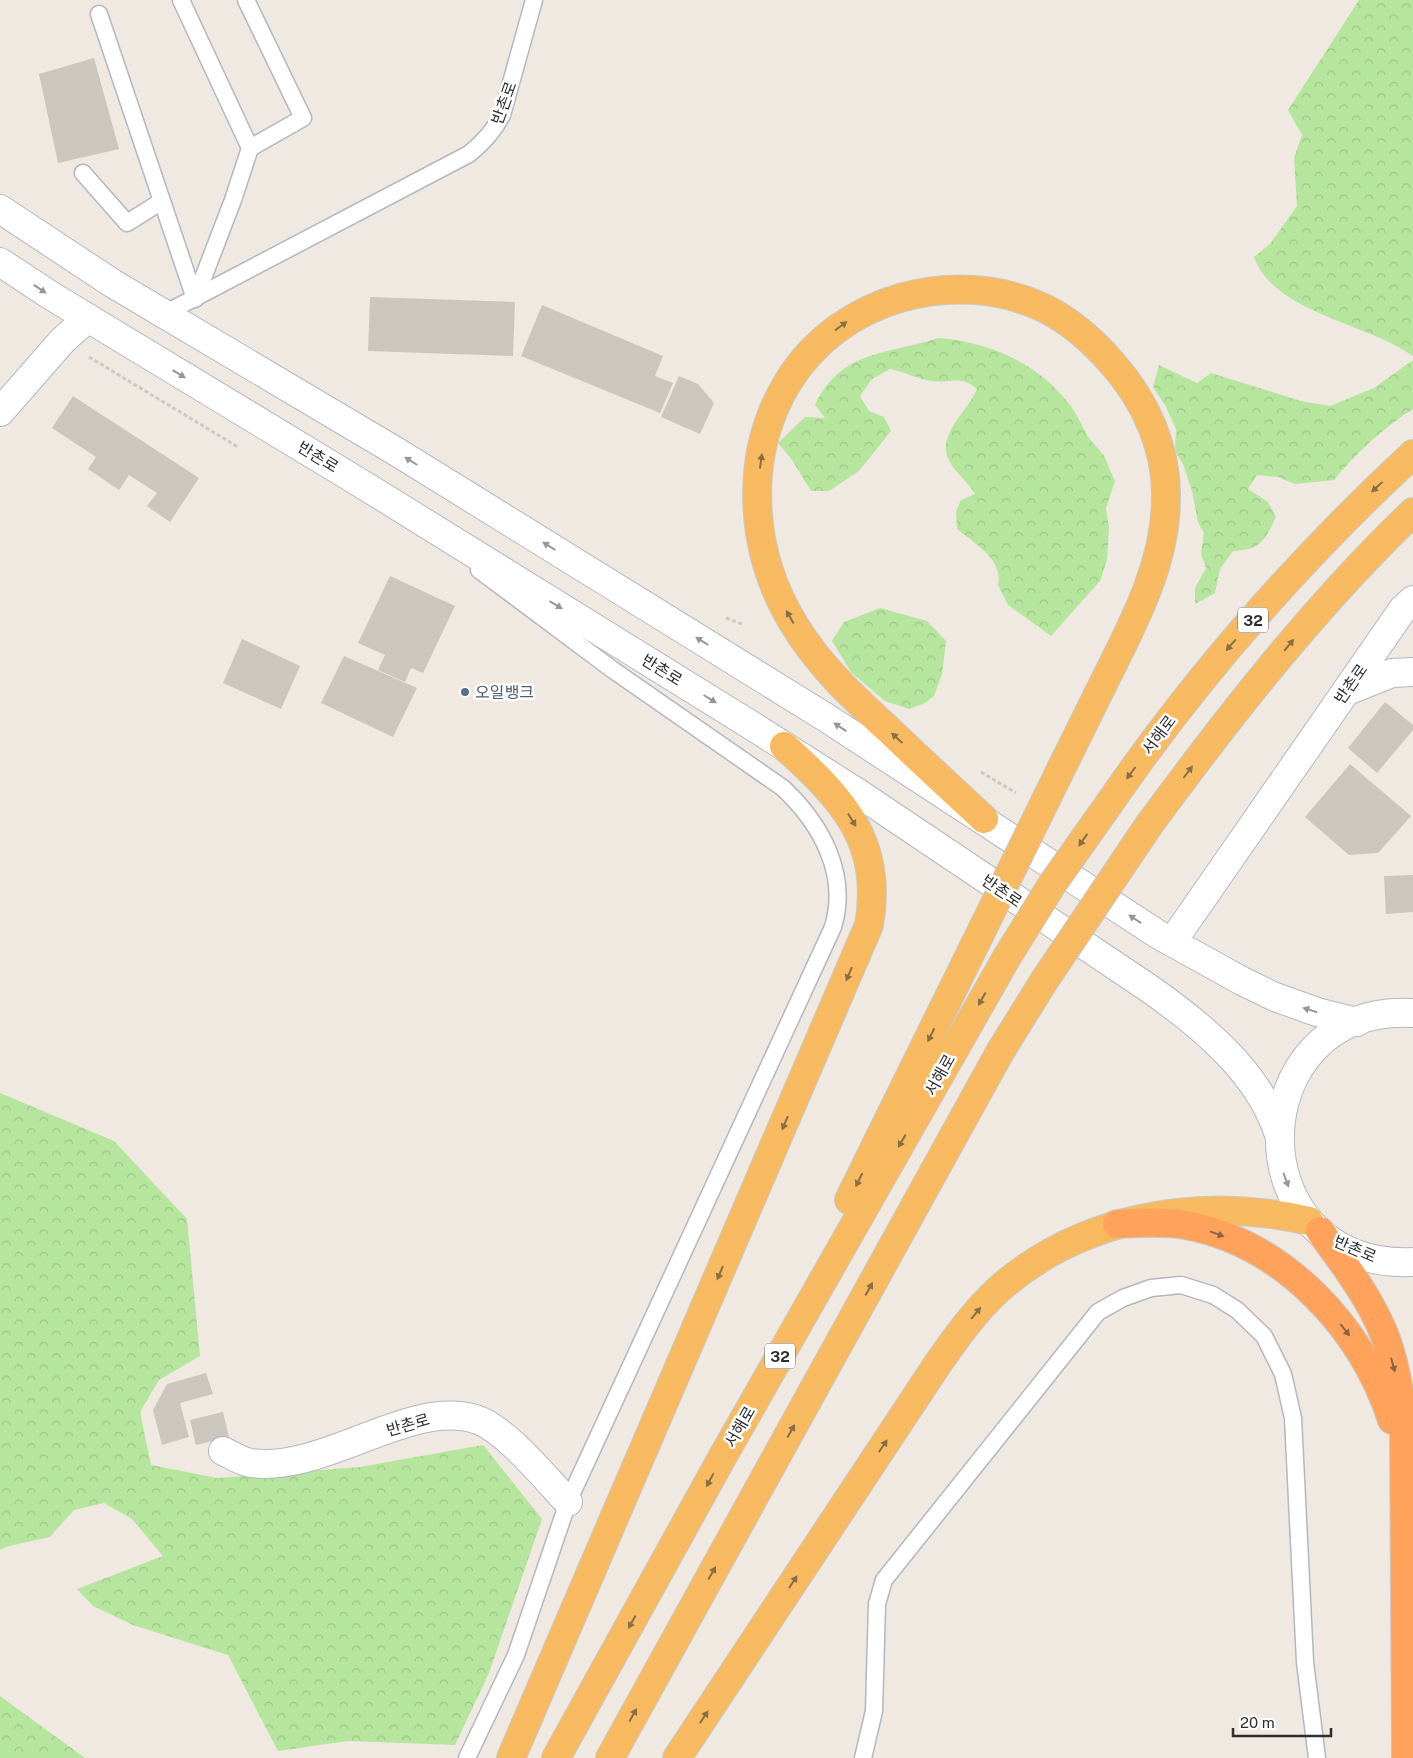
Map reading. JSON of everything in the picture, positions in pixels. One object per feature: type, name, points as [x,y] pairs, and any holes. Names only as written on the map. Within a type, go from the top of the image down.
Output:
[{"type":"highway","points":[[723,1456],[1131,628],[1154,572],[1161,544],[1167,496],[1156,434],[1140,401],[1114,365],[1078,330],[1044,308],[1001,294],[968,288],[931,290],[897,298],[866,311],[831,333],[803,361],[788,380],[770,419],[761,458],[757,514],[762,549],[772,580],[795,626],[820,660],[854,698],[984,819]]},
{"type":"highway","name":"서해로","points":[[556,1758],[723,1456],[1007,957],[1053,883],[1111,801],[1199,683],[1354,508],[1413,454]]},
{"type":"highway","name":"32","points":[[610,1758],[995,1061],[1044,981],[1149,825],[1252,690],[1323,605],[1413,512]]},
{"type":"highway","points":[[511,1758],[869,925],[872,908],[873,875],[864,842],[854,824],[830,791],[784,746]]},
{"type":"highway","points":[[677,1758],[937,1365],[985,1303],[1000,1288],[1052,1251],[1117,1224],[1181,1212],[1216,1210],[1267,1213],[1315,1226],[1360,1288],[1385,1337],[1401,1406],[1404,1469],[1406,1758]]},
{"type":"highway","points":[[1117,1224],[1175,1224],[1202,1229],[1219,1234],[1255,1251],[1290,1273],[1342,1326],[1367,1362],[1389,1412],[1404,1469]]},
{"type":"main road","points":[[0,208],[112,284],[405,457],[984,819],[1172,942],[1242,982],[1275,998],[1317,1012],[1357,1022]]},
{"type":"main road","name":"반촌로","points":[[0,262],[784,746],[1176,1008],[1235,1063],[1271,1111],[1278,1132],[1280,1156],[1285,1179],[1296,1201],[1315,1226],[1341,1246],[1364,1256],[1389,1262],[1413,1262]]},
{"type":"main road","points":[[0,412],[63,340],[88,318]]},
{"type":"main road","name":"반촌로","points":[[1172,942],[1403,609],[1413,600]]},
{"type":"main road","points":[[1347,690],[1392,672],[1413,672]]},
{"type":"main road","name":"반촌로","points":[[1278,1132],[1288,1089],[1305,1061],[1328,1038],[1357,1022],[1381,1015],[1413,1013]]},
{"type":"main road","name":"반촌로","points":[[223,1452],[250,1463],[299,1461],[417,1421],[437,1417],[476,1419],[498,1432],[568,1502]]},
{"type":"lane","points":[[181,0],[250,148]]},
{"type":"lane","points":[[195,299],[233,200],[250,148],[303,118],[246,0]]},
{"type":"lane","name":"반촌로","points":[[164,314],[469,154],[482,144],[493,132],[502,115],[534,0]]},
{"type":"lane","points":[[100,14],[195,299]]},
{"type":"lane","points":[[83,173],[127,223],[162,201]]},
{"type":"lane","points":[[362,484],[600,660],[783,788],[804,810],[821,837],[834,867],[840,898],[833,927],[568,1502],[516,1655],[467,1758]]},
{"type":"lane","points":[[863,1758],[874,1711],[877,1604],[884,1580],[1098,1312],[1123,1298],[1141,1291],[1181,1285],[1213,1295],[1237,1310],[1264,1336],[1283,1374],[1293,1418],[1305,1662],[1317,1758]]},
{"type":"path","points":[[82,353],[214,434]]},
{"type":"green space","points":[[1359,0],[1413,0],[1413,356],[1372,334],[1301,304],[1281,291],[1265,276],[1254,257],[1270,244],[1297,206],[1294,158],[1302,135],[1288,110]]},
{"type":"green space","points":[[938,338],[976,344],[994,350],[1012,357],[1043,377],[1073,409],[1087,435],[1104,456],[1115,481],[1106,508],[1109,528],[1107,560],[1100,581],[1051,636],[1008,605],[998,585],[999,576],[992,560],[979,546],[957,529],[956,512],[961,500],[975,494],[951,464],[946,444],[954,425],[977,389],[971,384],[955,380],[938,382],[927,380],[890,369],[872,379],[860,396],[869,411],[884,417],[891,431],[859,471],[829,491],[811,491],[792,460],[778,443],[805,417],[825,418],[815,405],[826,387],[838,374],[852,364],[883,352]]},
{"type":"green space","points":[[1413,360],[1413,409],[1371,441],[1334,480],[1295,484],[1278,477],[1257,475],[1248,489],[1268,502],[1276,517],[1269,532],[1256,546],[1233,551],[1220,569],[1215,593],[1195,604],[1195,588],[1206,568],[1201,554],[1204,533],[1198,522],[1192,491],[1183,464],[1175,451],[1176,429],[1166,407],[1153,387],[1159,365],[1197,383],[1211,373],[1301,401],[1330,406],[1374,388]]},
{"type":"green space","points":[[880,608],[927,621],[946,641],[942,674],[934,696],[925,703],[909,709],[885,701],[851,672],[832,641],[844,622]]},
{"type":"green space","points":[[0,1093],[114,1141],[187,1219],[200,1356],[159,1380],[140,1412],[151,1465],[217,1478],[360,1467],[483,1445],[542,1519],[489,1673],[455,1745],[348,1741],[278,1751],[228,1655],[133,1625],[93,1606],[77,1589],[163,1556],[132,1519],[104,1503],[74,1510],[50,1537],[9,1546],[0,1550]]},
{"type":"green space","points":[[0,1696],[85,1758],[0,1758]]},
{"type":"building","points":[[94,58],[119,149],[58,163],[39,74]]},
{"type":"building","points":[[370,297],[515,302],[513,356],[368,351]]},
{"type":"building","points":[[542,305],[663,356],[655,376],[673,383],[660,413],[521,356]]},
{"type":"building","points":[[679,376],[698,384],[714,403],[700,434],[661,417]]},
{"type":"building","points":[[73,396],[199,478],[170,522],[147,506],[157,493],[129,475],[119,490],[88,469],[96,457],[52,428]]},
{"type":"building","points":[[390,576],[455,606],[423,673],[411,668],[405,682],[378,670],[385,655],[358,643]]},
{"type":"building","points":[[242,639],[300,666],[281,709],[223,683]]},
{"type":"building","points":[[344,656],[417,688],[393,737],[321,703]]},
{"type":"building","points":[[1385,702],[1413,725],[1413,730],[1377,773],[1348,748]]},
{"type":"building","points":[[1350,764],[1411,816],[1378,853],[1349,855],[1305,817]]},
{"type":"building","points":[[1413,875],[1413,912],[1386,914],[1384,876]]},
{"type":"building","points":[[206,1373],[213,1394],[180,1403],[189,1437],[162,1445],[153,1410],[167,1384]]},
{"type":"building","points":[[223,1412],[229,1437],[196,1445],[190,1420]]},
{"type":"place","name":"오일뱅크","points":[[465,692]]}]
